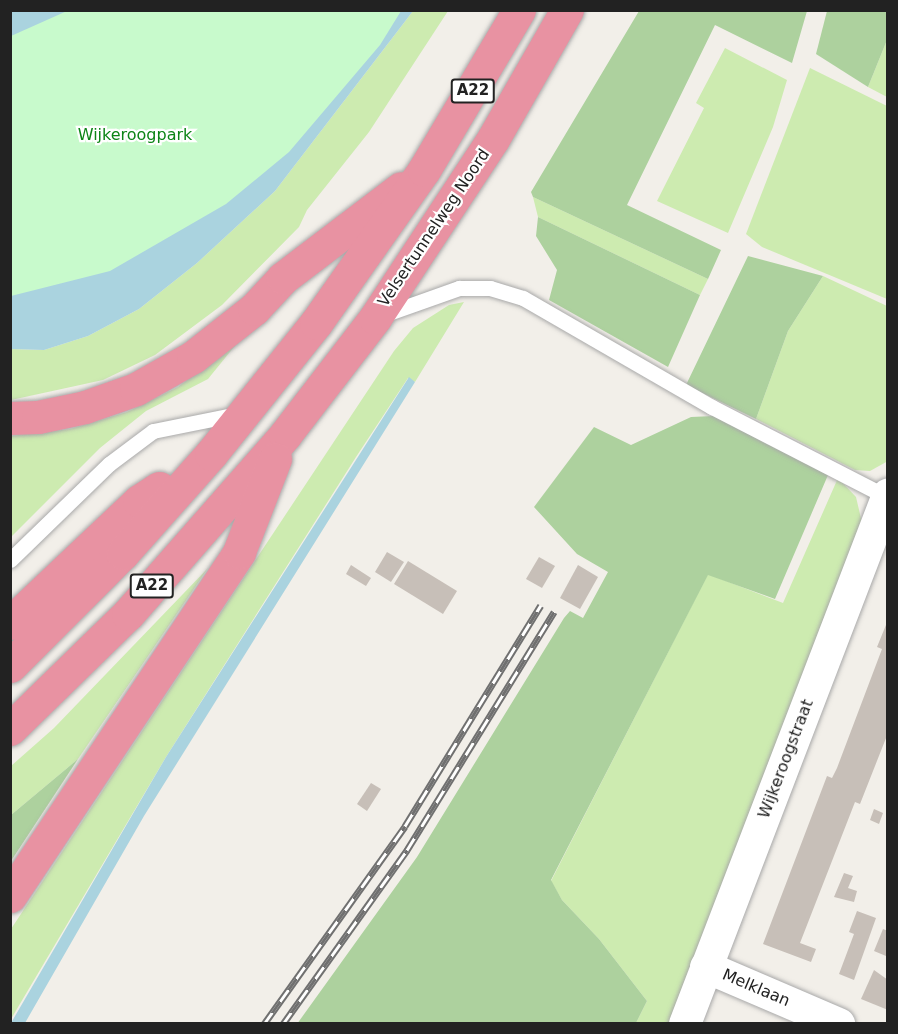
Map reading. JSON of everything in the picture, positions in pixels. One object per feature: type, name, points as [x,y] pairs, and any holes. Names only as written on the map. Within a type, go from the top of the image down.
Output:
[{"type":"highway","name":"A22","points":[[10,666],[123,553],[246,413],[329,306],[424,170],[519,10]]},
{"type":"highway","name":"A22","points":[[482,75],[529,10]]},
{"type":"highway","name":"Velsertunnelweg Noord","points":[[285,435],[375,318],[493,139],[567,10]]},
{"type":"highway","name":"A22","points":[[10,418],[38,417],[85,407],[136,389],[193,357],[254,309],[283,278],[424,170]]},
{"type":"highway","name":"A22","points":[[10,729],[128,614],[285,435]]},
{"type":"highway","name":"A22","points":[[10,896],[239,552],[285,435]]},
{"type":"highway","name":"A22","points":[[10,623],[139,501],[211,454]]},
{"type":"street","name":"Wijkeroogstraat","points":[[685,1023],[887,496]]},
{"type":"street","name":"Melklaan","points":[[706,966],[840,1023]]},
{"type":"lane","points":[[375,318],[459,288],[490,288],[548,310],[712,407],[887,496]]},
{"type":"lane","points":[[10,560],[109,464],[153,431],[246,413]]},
{"type":"green space","name":"Wijkeroogpark","points":[[11,11],[408,11],[285,171],[182,258],[11,319]]},
{"type":"green space","points":[[413,11],[448,11],[369,132],[307,210],[299,227],[222,305],[155,355],[103,380],[11,400],[10,349],[44,350],[88,336],[139,309],[197,263],[275,191]]},
{"type":"green space","points":[[639,11],[807,11],[792,63],[715,25],[627,205],[721,250],[708,279],[533,197],[531,192]]},
{"type":"green space","points":[[827,11],[887,11],[887,40],[868,87],[816,54]]},
{"type":"green space","points":[[887,40],[887,97],[868,87]]},
{"type":"green space","points":[[725,48],[787,80],[773,127],[728,233],[657,201],[704,108],[696,103]]},
{"type":"green space","points":[[810,68],[887,106],[887,299],[762,247],[746,234]]},
{"type":"green space","points":[[533,197],[708,279],[700,295],[538,217]]},
{"type":"green space","points":[[538,217],[700,295],[668,367],[549,300],[557,270],[536,236]]},
{"type":"green space","points":[[748,256],[823,276],[788,331],[756,419],[686,385]]},
{"type":"green space","points":[[823,276],[887,306],[888,461],[870,471],[855,470],[756,419],[788,331]]},
{"type":"green space","points":[[464,302],[415,382],[408,378],[356,457],[166,757],[11,1019],[11,929],[394,351],[413,328],[449,305]]},
{"type":"green space","points":[[242,337],[208,379],[146,411],[100,448],[11,537],[11,436],[70,429],[127,412],[178,387]]},
{"type":"green space","points":[[714,416],[828,475],[775,599],[708,575],[551,880],[562,900],[599,939],[647,1001],[636,1023],[297,1024],[417,857],[564,618],[570,611],[583,618],[608,572],[577,554],[534,507],[594,427],[631,445],[691,417]]},
{"type":"green space","points":[[838,478],[856,497],[863,527],[677,1023],[636,1023],[647,1001],[599,939],[562,900],[551,881],[708,574],[783,603]]},
{"type":"green space","points":[[208,568],[78,759],[11,815],[11,766],[54,728]]},
{"type":"green space","points":[[78,759],[11,861],[11,815]]},
{"type":"water","points":[[11,10],[67,10],[67,11],[11,36]]},
{"type":"water","points":[[401,11],[413,11],[275,191],[197,263],[139,309],[88,336],[44,350],[11,349],[11,296],[110,271],[226,204],[289,152],[380,45]]},
{"type":"water","points":[[409,377],[415,382],[144,816],[25,1023],[11,1023],[166,757]]},
{"type":"building","points":[[387,552],[404,562],[391,582],[375,572]]},
{"type":"building","points":[[539,557],[555,566],[542,588],[526,579]]},
{"type":"building","points":[[408,561],[457,591],[443,614],[394,584]]},
{"type":"building","points":[[351,565],[371,578],[366,586],[346,574]]},
{"type":"building","points":[[578,565],[598,577],[580,609],[560,598]]},
{"type":"building","points":[[888,620],[888,733],[860,804],[855,802],[800,943],[816,949],[811,962],[763,944],[827,776],[832,778],[837,768],[882,649],[877,647]]},
{"type":"building","points":[[371,783],[381,789],[367,811],[357,804]]},
{"type":"building","points":[[874,809],[883,813],[879,824],[870,820]]},
{"type":"building","points":[[844,873],[853,876],[848,888],[857,891],[854,902],[834,897]]},
{"type":"building","points":[[857,911],[876,918],[854,980],[839,974],[854,934],[849,932]]},
{"type":"building","points":[[883,929],[888,931],[886,956],[874,951]]},
{"type":"building","points":[[874,970],[888,980],[888,1010],[861,999]]},
{"type":"railway","points":[[264,1024],[405,826],[541,605]]},
{"type":"railway","points":[[283,1024],[407,850],[554,612]]}]
